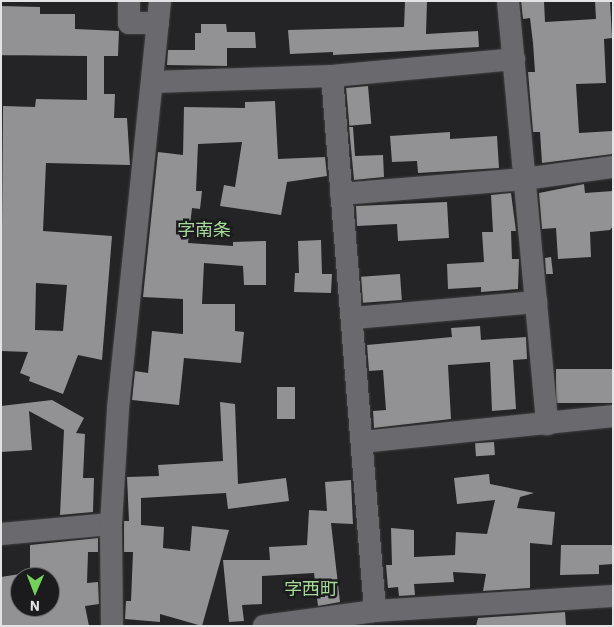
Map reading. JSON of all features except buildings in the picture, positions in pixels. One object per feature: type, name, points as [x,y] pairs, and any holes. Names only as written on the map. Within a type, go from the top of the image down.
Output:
[{"type":"street","points":[[129,1],[129,24],[158,23]]},
{"type":"street","points":[[113,626],[111,524],[118,408],[160,1]]},
{"type":"street","points":[[508,1],[547,424]]},
{"type":"street","points":[[153,82],[332,76],[514,59]]},
{"type":"street","points":[[332,76],[353,318],[375,611]]},
{"type":"street","points":[[341,194],[524,179],[613,167]]},
{"type":"street","points":[[353,318],[536,302]]},
{"type":"street","points":[[362,442],[613,416]]},
{"type":"street","points":[[1,534],[111,524]]},
{"type":"street","points":[[264,626],[375,611],[613,596]]},
{"type":"district","name":"字南条","points":[[204,230]]},
{"type":"district","name":"字西町","points":[[311,589]]}]
